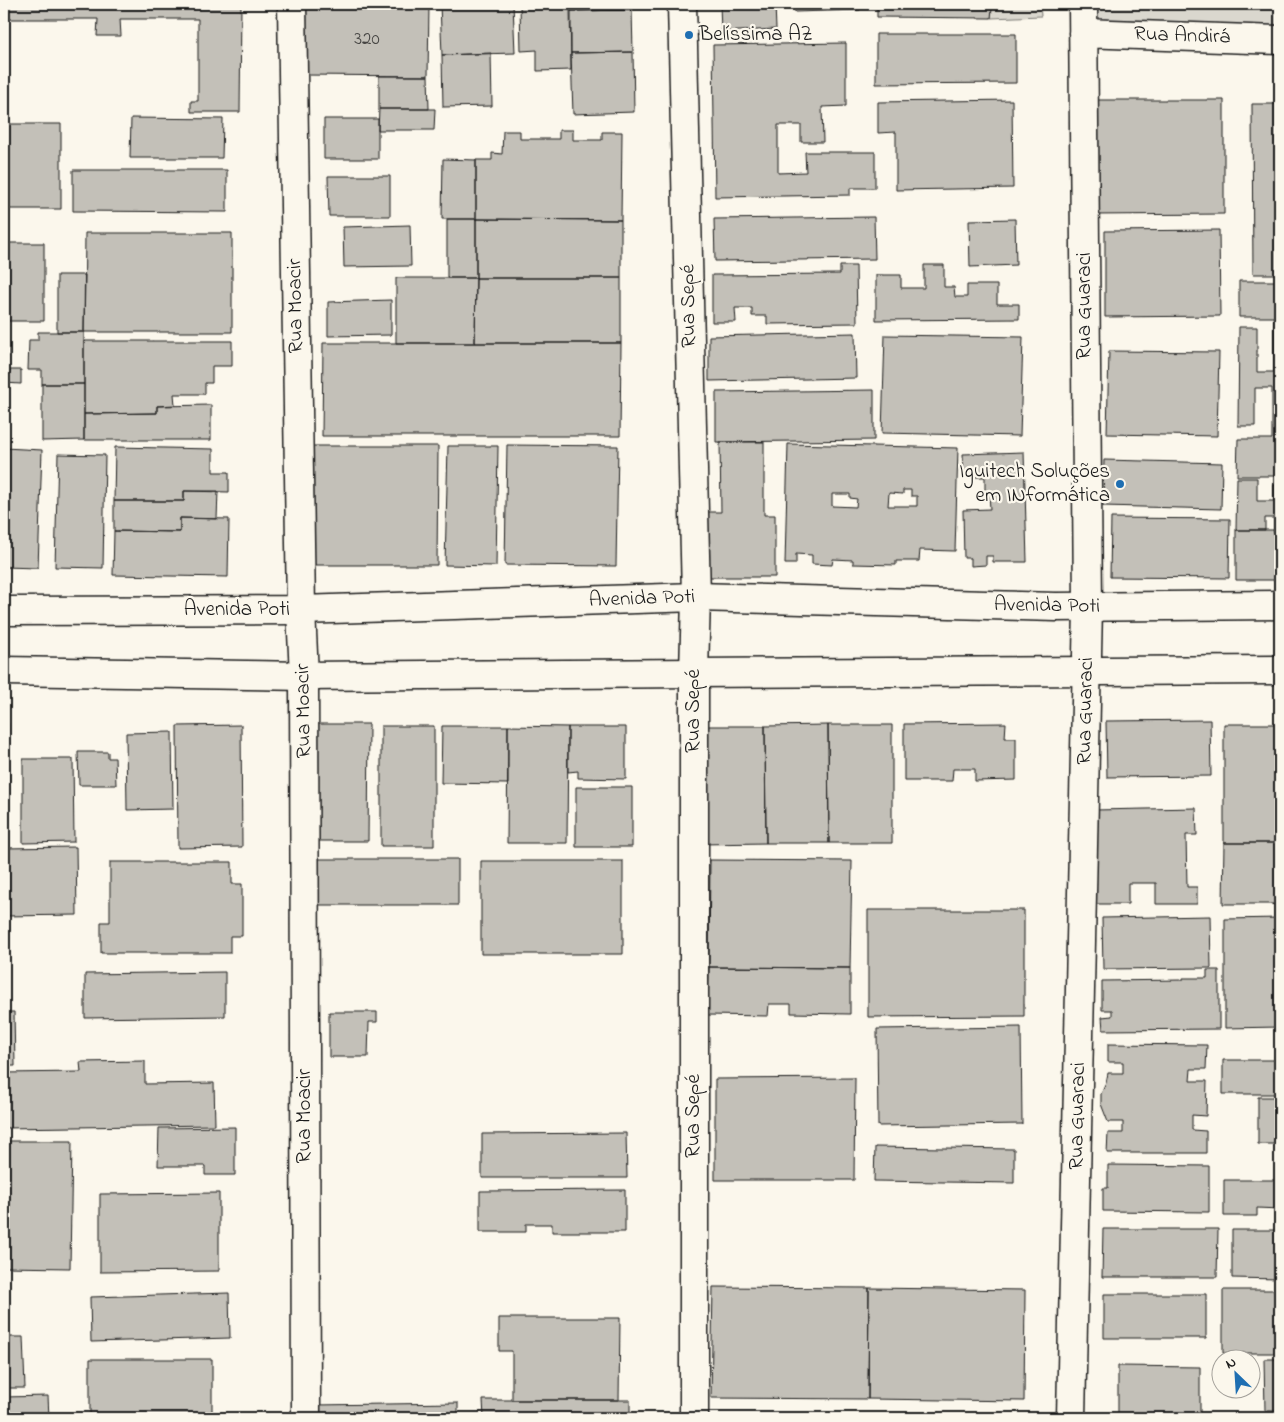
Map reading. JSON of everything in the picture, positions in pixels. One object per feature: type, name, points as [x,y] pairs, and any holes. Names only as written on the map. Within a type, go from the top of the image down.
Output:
[{"type":"street","name":"Rua Moacir","points":[[292,4],[301,610],[304,676],[306,1418]]},
{"type":"street","name":"Rua Sepé","points":[[682,4],[696,597],[694,672],[694,1418]]},
{"type":"street","name":"Rua Guaraci","points":[[1071,1418],[1088,607],[1083,4]]},
{"type":"street","name":"Rua Andirá","points":[[1083,33],[1280,40]]},
{"type":"street","name":"Avenida Poti","points":[[4,611],[301,610],[696,597],[1088,607],[1280,605]]},
{"type":"street","points":[[4,671],[304,676],[694,672],[1280,670]]},
{"type":"shaded area","points":[[986,4],[1040,4],[1041,16],[991,18],[991,9]]},
{"type":"shaded area","points":[[1097,4],[1280,4],[1280,28],[1097,24]]},
{"type":"building","points":[[4,4],[241,4],[240,112],[191,112],[191,101],[198,101],[198,19],[120,19],[121,36],[97,36],[98,19],[4,19]]},
{"type":"building","points":[[305,4],[429,4],[428,76],[304,75]]},
{"type":"building","points":[[440,4],[513,4],[515,53],[442,55]]},
{"type":"building","points":[[520,4],[570,4],[571,70],[537,71],[537,50],[521,51]]},
{"type":"building","points":[[570,4],[632,4],[632,10],[571,11]]},
{"type":"building","points":[[720,4],[775,4],[776,29],[721,32]]},
{"type":"building","points":[[795,4],[860,4],[860,10],[795,12]]},
{"type":"building","points":[[877,4],[986,4],[992,9],[991,18],[877,17]]},
{"type":"building","points":[[632,10],[633,52],[571,53],[571,11]]},
{"type":"building","points":[[876,34],[1016,34],[1016,83],[876,84]]},
{"type":"building","points":[[846,43],[846,106],[822,107],[823,142],[801,142],[801,125],[778,125],[778,173],[806,172],[805,152],[875,152],[875,188],[850,188],[850,195],[715,197],[713,45]]},
{"type":"building","points":[[633,52],[634,112],[573,114],[571,53]]},
{"type":"building","points":[[491,53],[492,106],[443,107],[442,55]]},
{"type":"building","points":[[379,76],[428,76],[429,109],[379,109]]},
{"type":"building","points":[[1012,100],[1013,188],[896,190],[896,132],[878,133],[878,102]]},
{"type":"building","points":[[1093,100],[1224,100],[1224,214],[1093,215]]},
{"type":"building","points":[[1252,104],[1280,104],[1280,274],[1253,274]]},
{"type":"building","points":[[379,109],[435,109],[434,130],[378,130]]},
{"type":"building","points":[[131,118],[223,119],[222,158],[130,158]]},
{"type":"building","points":[[324,119],[378,119],[378,159],[324,159]]},
{"type":"building","points":[[4,124],[61,124],[61,209],[4,209]]},
{"type":"building","points":[[559,130],[573,130],[573,140],[602,140],[602,132],[622,132],[621,220],[476,219],[476,160],[492,160],[492,153],[502,154],[503,131],[520,131],[520,139],[559,139]]},
{"type":"building","points":[[443,159],[476,160],[476,219],[442,219]]},
{"type":"building","points":[[73,170],[227,170],[227,212],[73,211]]},
{"type":"building","points":[[328,176],[390,176],[390,216],[329,216]]},
{"type":"building","points":[[874,217],[875,259],[715,261],[714,219]]},
{"type":"building","points":[[447,219],[476,219],[476,278],[447,278]]},
{"type":"building","points":[[476,219],[621,220],[621,278],[476,278]]},
{"type":"building","points":[[1015,219],[1016,265],[970,267],[969,220]]},
{"type":"building","points":[[410,225],[411,266],[344,267],[343,227]]},
{"type":"building","points":[[1219,230],[1220,316],[1105,317],[1105,231]]},
{"type":"building","points":[[85,233],[232,233],[232,332],[84,332]]},
{"type":"building","points":[[4,243],[44,243],[44,321],[4,321]]},
{"type":"building","points":[[924,265],[944,265],[944,287],[954,287],[955,297],[967,297],[967,285],[997,285],[997,304],[1019,304],[1019,319],[876,320],[876,275],[901,275],[901,288],[924,288]]},
{"type":"building","points":[[840,266],[856,266],[857,323],[767,324],[767,316],[752,316],[752,308],[735,308],[736,322],[712,322],[712,275],[840,274]]},
{"type":"building","points":[[57,275],[85,275],[84,332],[57,332]]},
{"type":"building","points":[[396,278],[476,278],[475,343],[396,343]]},
{"type":"building","points":[[476,278],[621,278],[621,343],[475,343]]},
{"type":"building","points":[[1239,281],[1280,281],[1280,476],[1237,476],[1238,439],[1272,439],[1272,388],[1255,388],[1255,426],[1238,426],[1239,327],[1257,327],[1257,372],[1274,372],[1274,317],[1239,317]]},
{"type":"building","points":[[391,300],[391,335],[328,336],[328,302]]},
{"type":"building","points":[[38,332],[84,332],[84,384],[42,384],[42,370],[28,370],[29,340],[38,340]]},
{"type":"building","points":[[855,333],[856,378],[709,381],[709,336]]},
{"type":"building","points":[[885,335],[1023,337],[1020,436],[882,433]]},
{"type":"building","points":[[4,341],[8,341],[8,370],[21,370],[21,384],[4,383]]},
{"type":"building","points":[[84,341],[232,341],[232,366],[212,366],[212,383],[205,383],[205,394],[174,394],[175,405],[157,406],[157,413],[84,414]]},
{"type":"building","points":[[323,343],[621,343],[620,436],[322,436]]},
{"type":"building","points":[[1109,351],[1219,352],[1217,436],[1107,434]]},
{"type":"building","points":[[42,384],[84,384],[84,440],[42,441]]},
{"type":"building","points":[[874,390],[874,440],[716,442],[716,392]]},
{"type":"building","points":[[211,405],[211,440],[84,440],[84,414],[157,413],[157,406]]},
{"type":"building","points":[[720,442],[764,442],[764,515],[775,515],[775,577],[706,577],[706,512],[721,512]]},
{"type":"building","points":[[788,444],[958,448],[955,551],[920,550],[919,561],[896,561],[896,565],[853,564],[853,560],[833,559],[832,565],[812,564],[812,555],[796,554],[796,564],[785,564]],"holes":[[[903,490],[911,490],[911,496],[917,496],[917,506],[888,506],[889,493],[903,494]],[[832,494],[850,494],[850,498],[857,499],[856,507],[832,506]]]},
{"type":"building","points":[[507,445],[618,446],[616,566],[505,565]]},
{"type":"building","points":[[313,446],[438,446],[437,565],[313,565]]},
{"type":"building","points":[[448,446],[498,446],[496,566],[445,565]]},
{"type":"building","points":[[115,447],[213,449],[213,472],[229,472],[229,492],[184,491],[184,501],[114,501]]},
{"type":"building","points":[[4,448],[42,450],[38,568],[4,567]]},
{"type":"building","points":[[1024,452],[1027,562],[993,562],[993,556],[986,556],[986,565],[971,566],[971,558],[964,558],[963,510],[990,509],[989,494],[985,494],[985,477],[964,477],[963,454]]},
{"type":"building","points":[[58,454],[105,455],[103,568],[55,567]]},
{"type":"building","points":[[1104,460],[1222,463],[1221,509],[1103,506]]},
{"type":"building","points":[[1237,478],[1257,478],[1257,501],[1274,501],[1274,485],[1280,485],[1280,533],[1274,533],[1274,518],[1265,518],[1265,530],[1236,530]]},
{"type":"building","points":[[184,491],[218,491],[217,519],[180,518],[180,532],[114,531],[114,501],[184,501]]},
{"type":"building","points":[[180,518],[229,519],[228,577],[113,575],[114,531],[180,532]]},
{"type":"building","points":[[1111,518],[1230,519],[1229,578],[1110,577]]},
{"type":"building","points":[[1236,530],[1274,530],[1274,533],[1280,533],[1280,580],[1236,580]]},
{"type":"building","points":[[1210,720],[1211,776],[1107,777],[1106,721]]},
{"type":"building","points":[[4,723],[8,723],[9,796],[4,797]]},
{"type":"building","points":[[1006,723],[1005,738],[1016,738],[1016,780],[975,781],[975,769],[953,769],[952,781],[904,781],[904,724]]},
{"type":"building","points":[[311,724],[369,724],[368,841],[310,841]]},
{"type":"building","points":[[1224,724],[1280,724],[1280,843],[1224,843]]},
{"type":"building","points":[[241,725],[242,847],[178,848],[177,726]]},
{"type":"building","points":[[828,725],[829,843],[766,843],[765,726]]},
{"type":"building","points":[[828,725],[892,725],[892,843],[829,843]]},
{"type":"building","points":[[381,726],[434,726],[434,846],[381,846]]},
{"type":"building","points":[[442,726],[508,726],[508,784],[441,783]]},
{"type":"building","points":[[508,726],[568,727],[567,843],[507,843]]},
{"type":"building","points":[[701,726],[765,726],[766,843],[701,844]]},
{"type":"building","points":[[568,727],[626,727],[626,779],[578,778],[578,771],[568,772]]},
{"type":"building","points":[[172,732],[173,809],[127,810],[126,733]]},
{"type":"building","points":[[78,752],[108,752],[108,758],[115,758],[116,785],[79,785]]},
{"type":"building","points":[[23,759],[73,759],[74,842],[23,843]]},
{"type":"building","points":[[576,787],[632,787],[632,847],[576,847]]},
{"type":"building","points":[[1196,808],[1197,835],[1186,835],[1187,887],[1197,887],[1197,904],[1156,904],[1156,883],[1128,883],[1128,904],[1096,904],[1095,810]]},
{"type":"building","points":[[1224,843],[1280,843],[1280,904],[1223,904]]},
{"type":"building","points":[[76,847],[77,915],[4,916],[4,848]]},
{"type":"building","points":[[313,859],[458,859],[458,905],[313,905]]},
{"type":"building","points":[[710,860],[852,861],[850,968],[709,967]]},
{"type":"building","points":[[481,861],[623,861],[623,954],[481,954]]},
{"type":"building","points":[[110,862],[232,862],[232,884],[242,884],[242,936],[230,936],[230,953],[101,953],[101,922],[110,922]]},
{"type":"building","points":[[868,910],[1024,910],[1024,1016],[868,1017]]},
{"type":"building","points":[[1210,916],[1211,968],[1103,969],[1102,918]]},
{"type":"building","points":[[1280,918],[1280,1027],[1225,1028],[1225,919]]},
{"type":"building","points":[[709,967],[850,968],[850,1014],[791,1013],[791,1004],[769,1004],[768,1016],[708,1015]]},
{"type":"building","points":[[1207,970],[1219,970],[1219,1029],[1103,1030],[1102,1017],[1112,1016],[1112,1010],[1102,1010],[1102,981],[1207,978]]},
{"type":"building","points":[[225,972],[225,1016],[85,1018],[85,974]]},
{"type":"building","points":[[4,1012],[14,1012],[15,1066],[4,1066]]},
{"type":"building","points":[[329,1012],[377,1012],[377,1022],[369,1022],[368,1057],[329,1057]]},
{"type":"building","points":[[1021,1027],[1022,1124],[878,1126],[877,1029]]},
{"type":"building","points":[[1108,1044],[1207,1045],[1206,1069],[1191,1069],[1190,1081],[1207,1081],[1206,1116],[1192,1115],[1192,1130],[1206,1131],[1206,1153],[1107,1153],[1108,1133],[1123,1133],[1123,1122],[1108,1122],[1101,1104],[1101,1094],[1108,1073],[1123,1073],[1123,1062],[1108,1062]]},
{"type":"building","points":[[1223,1060],[1280,1060],[1280,1094],[1223,1094]]},
{"type":"building","points":[[145,1061],[145,1084],[214,1083],[215,1125],[4,1128],[4,1073],[81,1072],[80,1062]]},
{"type":"building","points":[[855,1078],[854,1180],[715,1180],[715,1079]]},
{"type":"building","points":[[1258,1097],[1280,1097],[1280,1144],[1258,1144]]},
{"type":"building","points":[[235,1127],[235,1175],[205,1175],[205,1166],[158,1166],[159,1128]]},
{"type":"building","points":[[626,1133],[627,1178],[482,1178],[482,1134]]},
{"type":"building","points":[[4,1141],[72,1141],[70,1268],[4,1267]]},
{"type":"building","points":[[875,1147],[1014,1149],[1014,1183],[874,1181]]},
{"type":"building","points":[[1108,1165],[1209,1166],[1209,1212],[1103,1211],[1103,1188],[1108,1188]]},
{"type":"building","points":[[1224,1180],[1280,1180],[1280,1209],[1257,1208],[1257,1216],[1224,1216]]},
{"type":"building","points":[[625,1190],[625,1232],[552,1232],[552,1224],[526,1224],[526,1232],[480,1232],[480,1191]]},
{"type":"building","points":[[219,1193],[219,1271],[100,1272],[100,1194]]},
{"type":"building","points":[[1103,1229],[1218,1229],[1217,1277],[1102,1277]]},
{"type":"building","points":[[1232,1230],[1280,1230],[1280,1279],[1232,1278]]},
{"type":"building","points":[[713,1287],[869,1288],[868,1399],[711,1398]]},
{"type":"building","points":[[869,1288],[1025,1290],[1024,1401],[868,1399]]},
{"type":"building","points":[[1223,1290],[1280,1290],[1280,1340],[1276,1340],[1276,1353],[1262,1353],[1262,1350],[1223,1350]]},
{"type":"building","points":[[229,1293],[230,1338],[91,1342],[90,1297]]},
{"type":"building","points":[[1104,1294],[1206,1294],[1206,1338],[1104,1338]]},
{"type":"building","points":[[499,1318],[620,1318],[619,1400],[512,1400],[512,1351],[499,1351]]},
{"type":"building","points":[[4,1337],[23,1337],[25,1388],[4,1388]]},
{"type":"building","points":[[90,1359],[212,1359],[212,1418],[90,1418]]},
{"type":"building","points":[[1264,1359],[1280,1359],[1280,1411],[1265,1411]]},
{"type":"building","points":[[1118,1366],[1200,1367],[1200,1418],[1118,1418]]},
{"type":"building","points":[[48,1396],[49,1418],[4,1418],[4,1397]]},
{"type":"building","points":[[483,1400],[630,1400],[630,1418],[484,1418]]},
{"type":"building","points":[[458,1403],[458,1418],[316,1418],[316,1405]]},
{"type":"place","name":"Belíssima AZ","points":[[689,35]]},
{"type":"place","name":"Iguitech Soluções em INformática","points":[[1120,484]]}]
